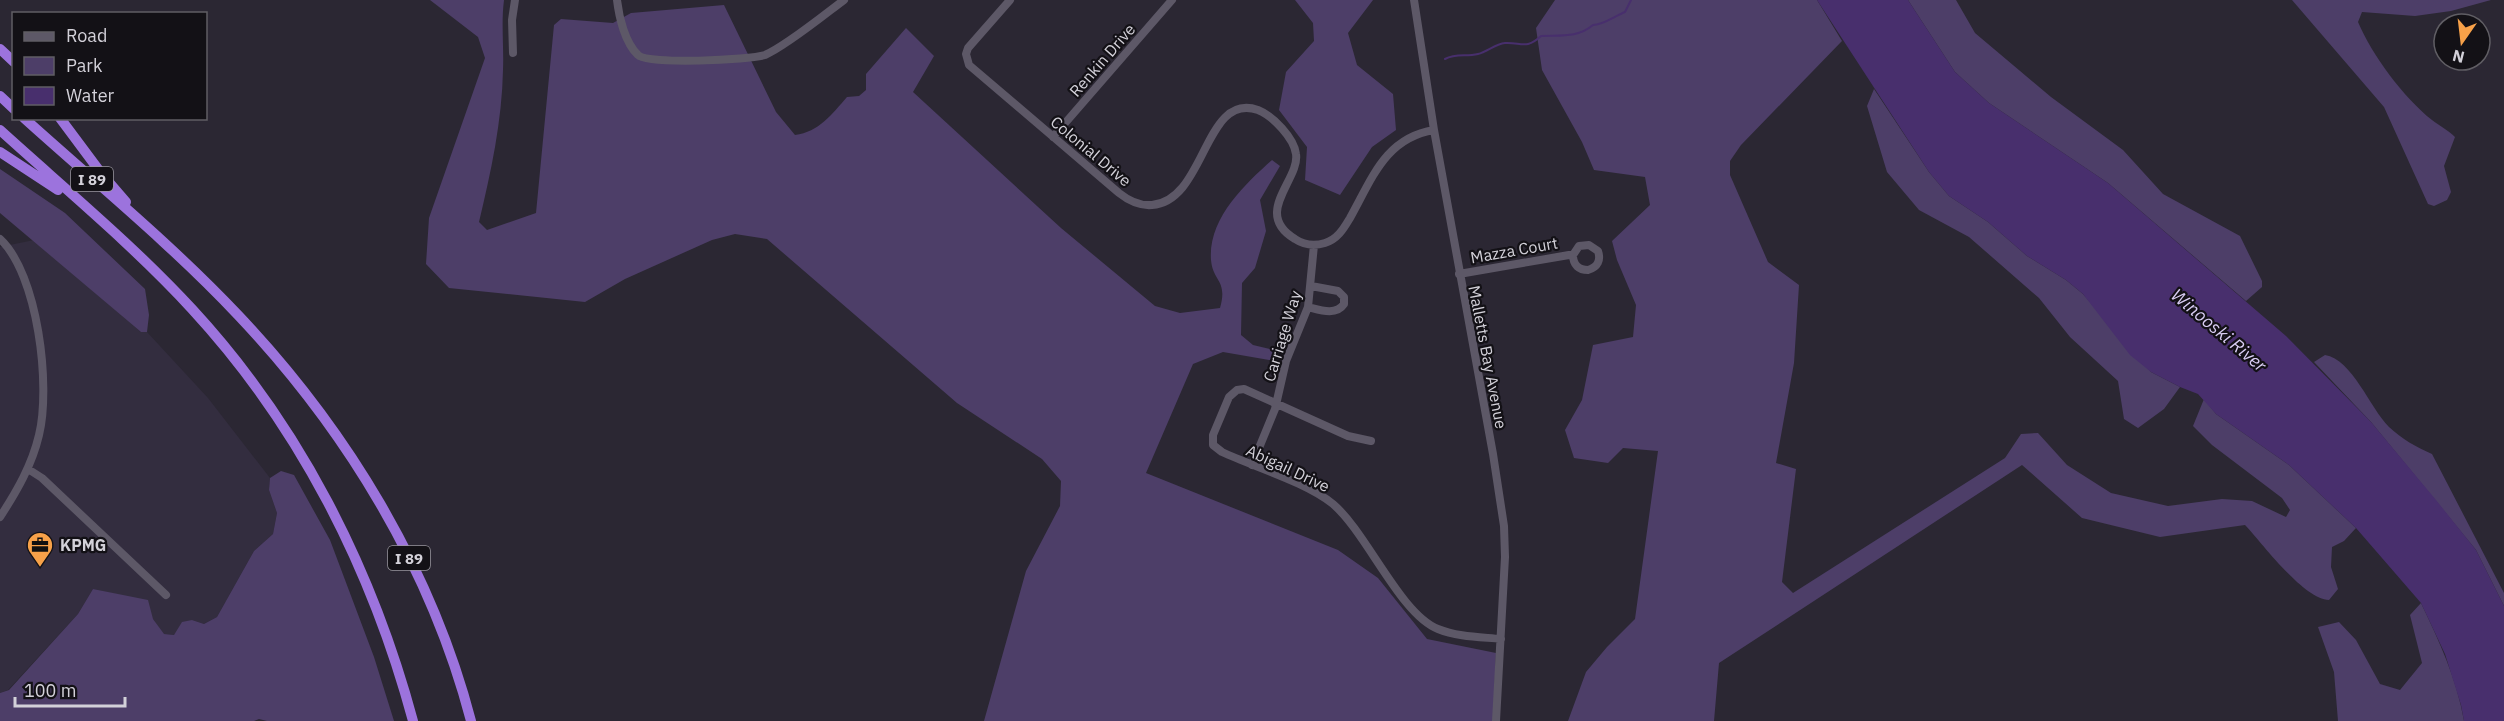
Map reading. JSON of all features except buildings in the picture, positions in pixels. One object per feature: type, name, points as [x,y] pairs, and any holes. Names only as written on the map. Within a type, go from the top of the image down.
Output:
[{"type":"highway","points":[[0,49],[12,60]]},
{"type":"highway","points":[[0,96],[12,107]]},
{"type":"highway","name":"I 89","points":[[26,120],[160,240],[238,315],[281,362],[319,410],[368,483],[421,584],[442,634],[471,721]]},
{"type":"highway","points":[[61,120],[101,173],[160,240]]},
{"type":"highway","name":"I 89","points":[[0,130],[121,239],[194,310],[252,384],[298,450],[340,524],[369,586],[393,652],[413,721]]},
{"type":"highway","points":[[0,152],[84,207]]},
{"type":"street","points":[[513,53],[512,20],[515,0]]},
{"type":"street","points":[[616,0],[621,21],[634,50],[641,57],[657,61],[744,58],[763,55],[844,0]]},
{"type":"street","name":"Colonial Drive","points":[[1010,0],[968,48],[967,61],[971,67],[1123,197],[1137,204],[1153,205],[1168,201],[1185,188],[1219,124],[1227,116],[1242,109],[1259,111],[1286,135],[1296,153],[1294,168],[1279,198],[1280,222],[1291,237],[1302,243],[1314,245]]},
{"type":"street","name":"Renkin Drive","points":[[1053,137],[1172,0]]},
{"type":"street","name":"Malletts Bay Avenue","points":[[1414,0],[1434,130],[1504,526],[1505,557],[1496,721]]},
{"type":"street","points":[[1314,245],[1330,241],[1343,230],[1379,166],[1395,147],[1415,135],[1434,130]]},
{"type":"street","points":[[0,239],[16,258],[25,277],[34,311],[44,392],[42,418],[28,469],[0,517]]},
{"type":"street","name":"Carriage Way","points":[[1252,465],[1277,404],[1286,361],[1308,307],[1314,245]]},
{"type":"street","name":"Mazza Court","points":[[1459,274],[1573,255]]},
{"type":"street","points":[[1308,307],[1335,312],[1344,304],[1344,297],[1338,291],[1311,286]]},
{"type":"street","name":"Abigail Drive","points":[[1371,441],[1348,436],[1248,390],[1237,390],[1229,397],[1212,438],[1215,447],[1318,494],[1341,511],[1409,605],[1429,625],[1448,633],[1501,639]]},
{"type":"street","points":[[28,469],[42,478],[166,595]]},
{"type":"shaded area","points":[[34,240],[141,332],[147,332],[208,398],[270,478],[269,490],[277,513],[273,534],[254,551],[217,617],[204,624],[192,620],[174,635],[163,634],[153,619],[120,595],[93,589],[78,614],[8,690],[0,693],[0,247]]},
{"type":"green space","points":[[430,0],[504,0],[501,108],[492,165],[479,222],[487,230],[536,213],[554,25],[561,19],[613,23],[631,13],[724,5],[776,112],[795,135],[818,126],[847,97],[859,96],[866,90],[866,74],[906,28],[934,56],[913,92],[1061,228],[1155,306],[1180,313],[1220,308],[1221,286],[1214,273],[1211,260],[1215,231],[1230,204],[1250,180],[1272,160],[1280,166],[1260,200],[1266,231],[1255,268],[1242,283],[1241,335],[1253,345],[1278,351],[1275,361],[1223,352],[1193,364],[1146,473],[1338,550],[1378,578],[1427,639],[1496,653],[1493,721],[984,721],[1026,571],[1060,506],[1061,481],[1042,459],[957,403],[767,239],[735,234],[712,240],[625,279],[585,302],[449,288],[426,264],[429,218],[485,58],[478,37]]},
{"type":"green space","points":[[1295,0],[1373,0],[1348,33],[1357,65],[1393,94],[1396,130],[1372,147],[1340,195],[1305,180],[1307,147],[1279,110],[1286,72],[1314,41],[1313,23]]},
{"type":"green space","points":[[1555,0],[1817,0],[1842,41],[1741,145],[1730,161],[1730,175],[1768,262],[1799,285],[1794,363],[1776,463],[1796,469],[1782,582],[1793,593],[2005,458],[2021,434],[2038,433],[2067,465],[2111,493],[2168,506],[2222,499],[2252,501],[2286,517],[2290,510],[2282,498],[2212,445],[2193,426],[2204,399],[2216,414],[2289,465],[2356,528],[2344,541],[2332,547],[2331,567],[2338,589],[2329,600],[2307,591],[2245,525],[2160,537],[2082,518],[2022,465],[1719,663],[1714,721],[1568,721],[1586,672],[1635,619],[1658,451],[1623,448],[1608,463],[1574,458],[1565,430],[1582,400],[1593,345],[1633,337],[1636,305],[1617,260],[1612,241],[1650,205],[1645,177],[1594,170],[1582,142],[1542,70],[1536,28]]},
{"type":"green space","points":[[1908,0],[1956,0],[1975,33],[2051,97],[2123,150],[2163,194],[2240,236],[2262,281],[2262,287],[2246,301],[2108,183],[1989,103],[1955,72]]},
{"type":"green space","points":[[2292,0],[2491,0],[2451,11],[2415,16],[2362,12],[2358,22],[2372,48],[2400,88],[2421,111],[2455,137],[2444,166],[2451,192],[2447,200],[2434,206],[2428,204],[2384,107]]},
{"type":"green space","points":[[1874,89],[1929,172],[1949,196],[1988,222],[2027,256],[2066,280],[2083,294],[2151,372],[2180,387],[2164,409],[2138,428],[2124,419],[2118,381],[2070,337],[2039,298],[1969,237],[1919,210],[1887,172],[1867,106]]},
{"type":"green space","points":[[0,169],[65,213],[145,289],[149,315],[147,332],[141,332],[0,213]]},
{"type":"green space","points":[[2325,355],[2335,358],[2344,365],[2389,427],[2409,442],[2432,454],[2504,593],[2504,606],[2476,550],[2371,422],[2314,362]]},
{"type":"green space","points":[[281,471],[294,475],[330,540],[374,657],[394,721],[267,721],[259,719],[254,721],[0,721],[0,693],[9,690],[78,614],[93,589],[148,600],[153,619],[164,634],[174,635],[182,622],[192,620],[204,624],[217,617],[254,551],[273,534],[277,513],[269,490],[270,478]]},
{"type":"green space","points":[[2421,603],[2452,675],[2464,721],[2338,721],[2334,672],[2318,627],[2339,622],[2356,640],[2380,684],[2400,690],[2422,663],[2410,615]]},
{"type":"water","name":"Winooski River","points":[[1817,0],[1908,0],[1955,72],[1989,103],[2108,183],[2286,336],[2371,422],[2476,550],[2504,606],[2504,721],[2464,721],[2445,654],[2421,603],[2356,528],[2289,465],[2216,414],[2198,394],[2151,372],[2130,355],[2083,294],[2066,280],[2027,256],[1988,222],[1949,196],[1929,172]]},
{"type":"waterway","points":[[1445,59],[1478,54],[1501,44],[1527,44],[1541,36],[1581,32],[1625,12],[1631,0]]},
{"type":"place","name":"KPMG","points":[[40,568]]}]
